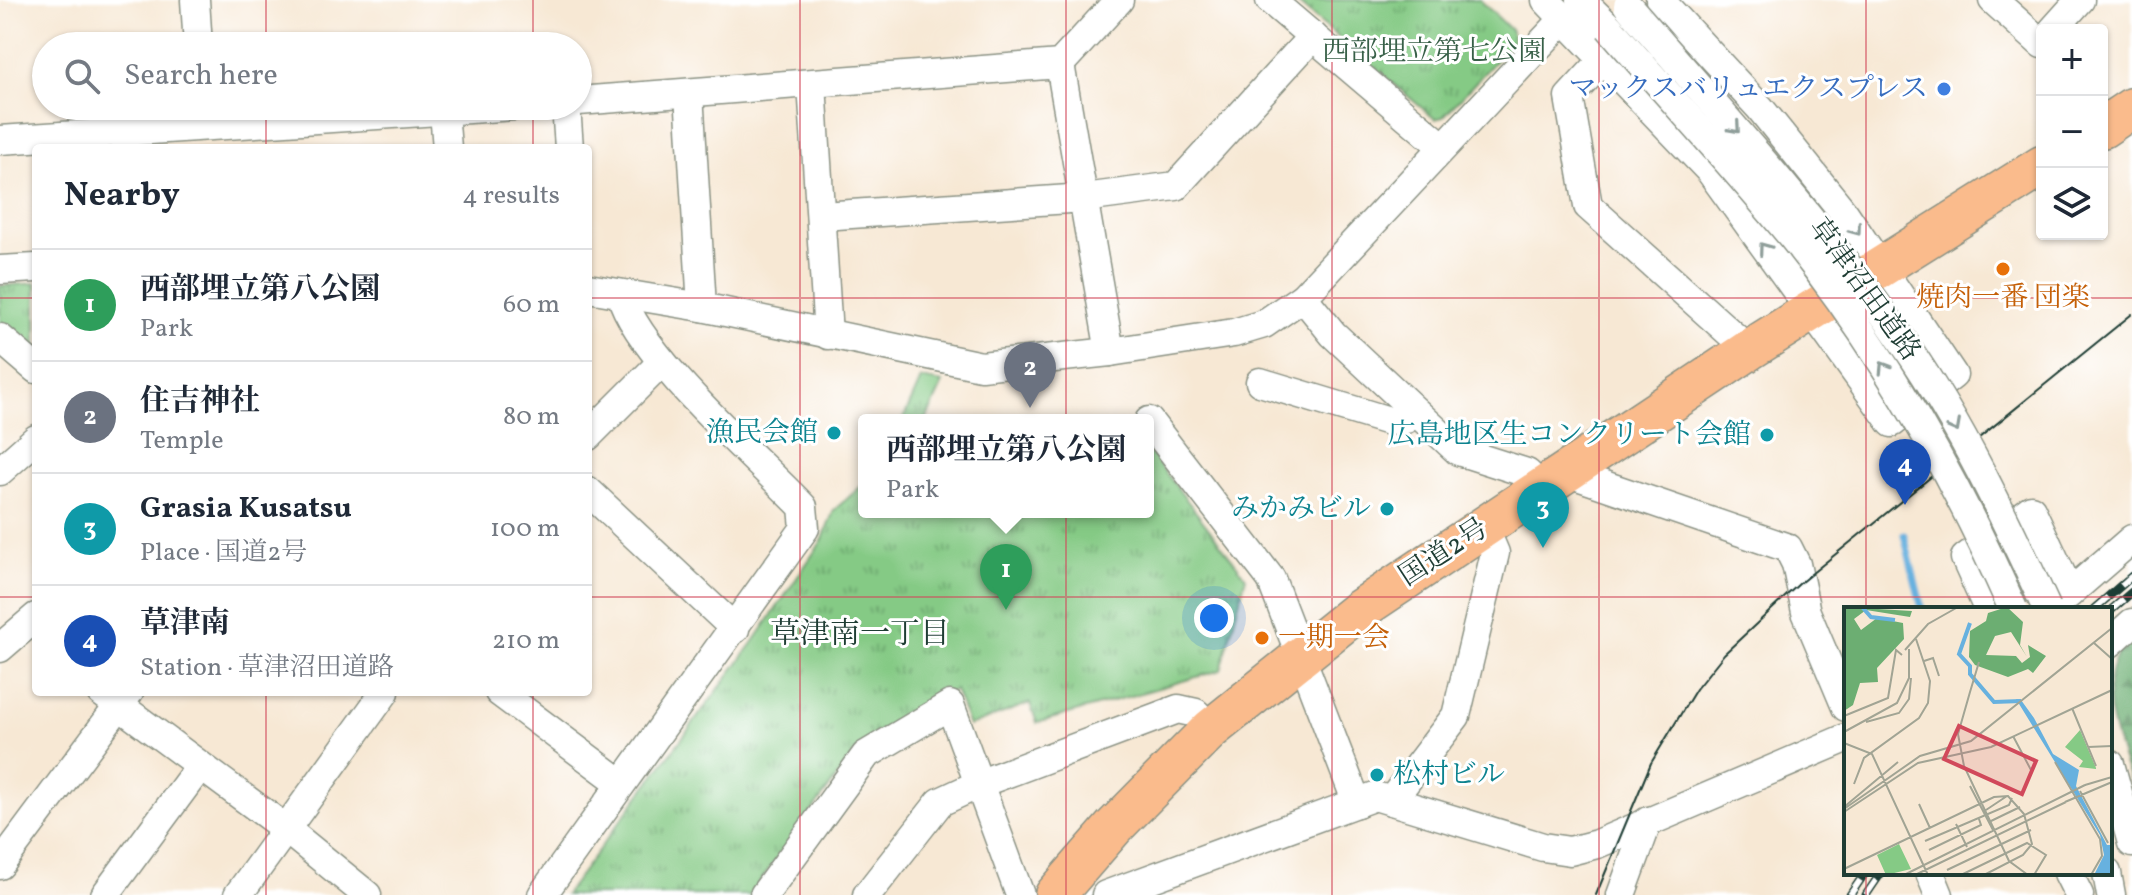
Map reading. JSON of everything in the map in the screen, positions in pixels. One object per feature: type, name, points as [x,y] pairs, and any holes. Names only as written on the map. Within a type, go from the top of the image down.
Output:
[{"type":"highway","name":"国道2号","points":[[1093,891],[1211,729],[1301,655],[1399,582],[1749,350],[2039,168]]},
{"type":"street","points":[[195,0],[197,32]]},
{"type":"street","points":[[592,100],[1060,64],[1119,0]]},
{"type":"street","points":[[1270,0],[1443,147]]},
{"type":"street","points":[[592,289],[702,307],[981,366],[1110,352],[1234,333],[1264,324],[1303,297],[1443,147],[1564,6],[1605,58],[1710,171],[1892,423],[1953,375],[1883,267],[1760,108],[1660,0]]},
{"type":"street","points":[[1993,0],[2036,34]]},
{"type":"street","points":[[2058,24],[2080,0]]},
{"type":"street","name":"草津沼田道路","points":[[1625,3],[1817,222],[1908,348],[2056,604]]},
{"type":"street","name":"草津沼田道路","points":[[1564,6],[1609,27],[1794,240],[1877,356],[1946,472],[2012,607]]},
{"type":"street","points":[[822,216],[1084,198],[1176,186],[1313,36]]},
{"type":"street","points":[[1605,58],[1569,97],[1588,206],[1749,350]]},
{"type":"street","points":[[1060,64],[1110,352]]},
{"type":"street","points":[[812,84],[828,335]]},
{"type":"street","points":[[689,93],[702,307]]},
{"type":"street","points":[[0,140],[203,127],[322,134],[400,120]]},
{"type":"street","points":[[445,120],[447,144]]},
{"type":"street","points":[[567,120],[569,144]]},
{"type":"street","points":[[0,270],[32,268]]},
{"type":"street","points":[[542,895],[805,528],[803,507],[662,362],[627,315],[621,294]]},
{"type":"street","points":[[1303,297],[1333,334],[1458,451],[1788,548],[1796,564],[1806,612],[1844,702]]},
{"type":"street","points":[[0,338],[32,366]]},
{"type":"street","points":[[592,432],[662,362]]},
{"type":"street","points":[[1260,382],[1389,421],[1406,419],[1415,412]]},
{"type":"street","points":[[1154,427],[1271,579],[1357,803]]},
{"type":"street","points":[[0,471],[32,443]]},
{"type":"street","points":[[592,495],[735,629]]},
{"type":"street","points":[[1987,607],[1965,558],[2031,509],[2056,604],[2132,539]]},
{"type":"street","points":[[1391,801],[1456,716],[1495,553],[1484,527]]},
{"type":"street","points":[[2112,641],[2132,623]]},
{"type":"street","points":[[0,865],[116,696],[200,766],[286,829],[367,895]]},
{"type":"street","points":[[238,895],[382,696]]},
{"type":"street","points":[[504,696],[621,783]]},
{"type":"street","points":[[764,895],[866,755],[950,705],[1020,895]]},
{"type":"street","points":[[867,895],[940,802],[981,783],[1178,709],[1196,713],[1211,729]]},
{"type":"street","points":[[1093,891],[1375,796],[1557,850],[1583,848],[1844,739]]},
{"type":"street","points":[[105,895],[200,766]]},
{"type":"street","points":[[2112,771],[2132,843]]},
{"type":"street","points":[[1621,895],[1648,821]]},
{"type":"street","points":[[1931,875],[1939,895]]},
{"type":"street","points":[[2069,875],[2079,895]]},
{"type":"street","points":[[2107,875],[2111,895]]},
{"type":"green space","name":"西部埋立第七公園","points":[[1294,0],[1480,0],[1512,31],[1512,43],[1443,117],[1435,119]]},
{"type":"green space","points":[[32,283],[32,350],[0,322],[0,286]]},
{"type":"green space","points":[[921,379],[943,383],[929,414],[906,414]]},
{"type":"green space","points":[[1154,458],[1246,577],[1221,670],[1037,723],[1030,703],[969,726],[955,690],[876,734],[854,754],[750,895],[565,895],[753,643],[823,539],[834,510],[858,489],[858,518],[1154,518]]},
{"type":"green space","points":[[2132,635],[2132,786],[2112,721],[2112,667],[2119,651]]},
{"type":"waterway","points":[[1904,535],[1922,607]]},
{"type":"tram line","points":[[1596,895],[1651,763],[1696,689],[1724,654],[1800,583],[2132,314]]},
{"type":"railway","points":[[2096,607],[2132,576]]},
{"type":"railway","points":[[2112,609],[2132,592]]},
{"type":"railway","points":[[1850,895],[1864,875]]},
{"type":"railway","points":[[1866,895],[1880,875]]},
{"type":"place","name":"マックスバリュエクスプレス","points":[[1944,89]]},
{"type":"place","name":"焼肉一番 団楽","points":[[2003,269]]},
{"type":"place","name":"住吉神社","points":[[1030,408]]},
{"type":"place","name":"漁民会館","points":[[834,433]]},
{"type":"place","name":"広島地区生コンクリート会館","points":[[1767,435]]},
{"type":"place","name":"草津南","points":[[1905,505]]},
{"type":"place","name":"みかみビル","points":[[1387,509]]},
{"type":"place","name":"Grasia Kusatsu","points":[[1543,548]]},
{"type":"place","name":"西部埋立第八公園","points":[[1006,610]]},
{"type":"place","name":"一期一会","points":[[1262,638]]},
{"type":"place","name":"松村ビル","points":[[1377,775]]},
{"type":"district","name":"草津南一丁目","points":[[860,635]]}]
